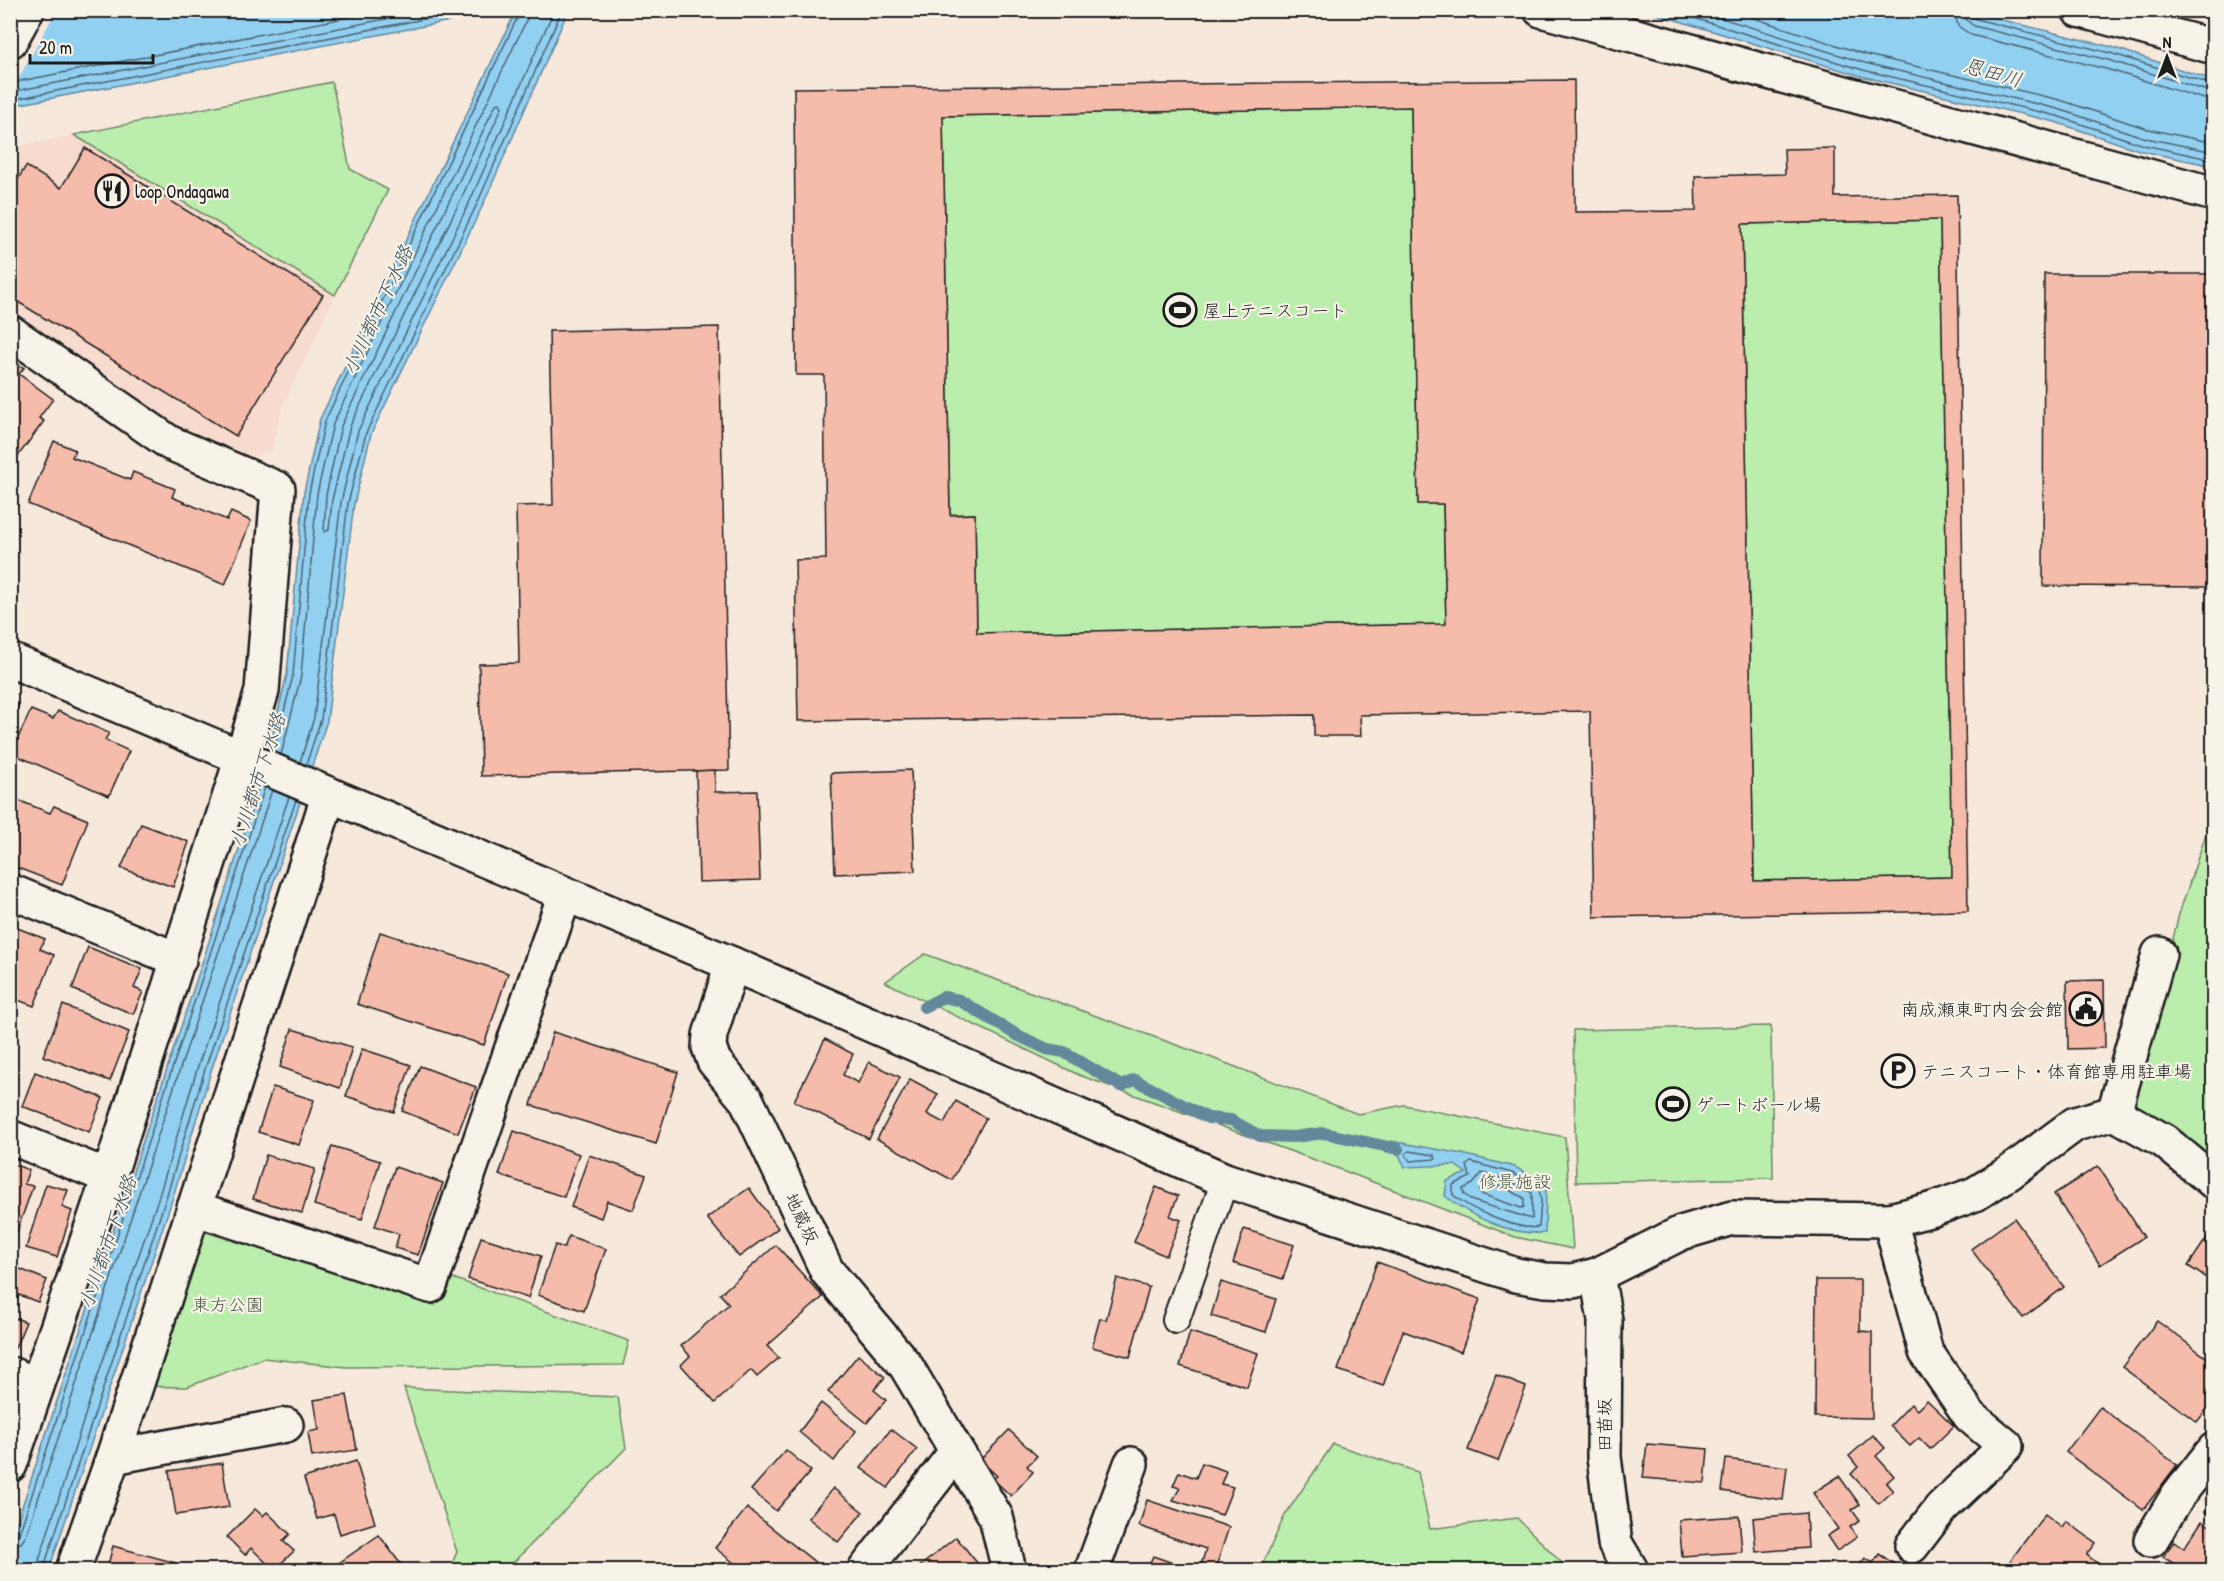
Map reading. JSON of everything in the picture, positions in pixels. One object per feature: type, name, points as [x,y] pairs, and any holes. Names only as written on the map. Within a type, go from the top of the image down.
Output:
[{"type":"street","points":[[10,41],[27,10]]},
{"type":"street","points":[[1541,10],[2214,194]]},
{"type":"street","points":[[2079,10],[2214,47]]},
{"type":"street","points":[[10,332],[170,443],[279,489],[262,691],[247,759],[109,1177],[23,1379],[10,1465]]},
{"type":"street","points":[[10,660],[732,964],[1225,1180],[1516,1275],[1545,1280],[1572,1281],[1597,1275],[1681,1233],[1732,1218],[1890,1220],[1934,1209],[1975,1194],[2009,1173],[2075,1124],[2114,1113],[2164,1141],[2214,1182]]},
{"type":"street","points":[[73,1570],[113,1457],[194,1208],[325,791]]},
{"type":"street","points":[[10,891],[179,960]]},
{"type":"street","points":[[194,1208],[430,1286],[565,894]]},
{"type":"street","points":[[2114,1113],[2159,954]]},
{"type":"street","name":"地蔵坂","points":[[732,964],[710,1035],[709,1047],[714,1061],[747,1101],[827,1271],[906,1366],[996,1517],[1010,1570]]},
{"type":"street","points":[[10,1137],[109,1177]]},
{"type":"street","points":[[1890,1220],[1926,1352],[1970,1416],[2006,1446],[1941,1508],[1912,1546]]},
{"type":"street","name":"田苗坂","points":[[1597,1275],[1605,1320],[1604,1457],[1615,1543],[1631,1570]]},
{"type":"street","points":[[113,1457],[286,1425]]},
{"type":"street","points":[[2151,1540],[2178,1495],[2214,1450]]},
{"type":"street","points":[[865,1570],[956,1452]]},
{"type":"street","points":[[1092,1570],[1131,1464]]},
{"type":"lane","points":[[1176,1320],[1225,1180]]},
{"type":"shaded area","points":[[74,135],[335,295],[283,406],[271,451],[247,458],[176,429],[11,311],[11,148]]},
{"type":"green space","points":[[332,82],[350,169],[388,190],[335,295],[74,135]]},
{"type":"green space","name":"屋上テニスコート","points":[[1411,107],[1418,504],[1443,504],[1446,624],[977,633],[975,514],[950,514],[943,116]]},
{"type":"green space","points":[[1940,220],[1952,877],[1754,881],[1742,224]]},
{"type":"green space","points":[[2213,813],[2213,1154],[2205,1158],[2132,1109],[2179,914]]},
{"type":"green space","name":"修景施設","points":[[925,954],[1207,1056],[1358,1114],[1404,1105],[1565,1137],[1573,1249],[1515,1237],[1334,1167],[1079,1075],[885,982]]},
{"type":"green space","name":"ゲートボール場","points":[[1771,1026],[1773,1178],[1576,1182],[1573,1030]]},
{"type":"green space","name":"東方公園","points":[[187,1226],[435,1305],[447,1276],[629,1341],[623,1365],[346,1367],[263,1358],[187,1387],[133,1386]]},
{"type":"green space","points":[[404,1388],[618,1397],[626,1448],[506,1570],[449,1570],[457,1552]]},
{"type":"green space","points":[[1333,1444],[1418,1472],[1430,1529],[1517,1518],[1569,1570],[1260,1570],[1285,1515]]},
{"type":"water","points":[[45,10],[502,11],[11,106],[11,17]]},
{"type":"water","name":"小川都市下水路","points":[[516,11],[568,11],[482,207],[371,434],[354,504],[327,721],[49,1570],[11,1570],[11,1540],[254,803],[273,733],[287,674],[304,492],[320,419]]},
{"type":"water","name":"恩田川","points":[[1646,11],[1966,11],[2112,47],[2213,80],[2213,166],[2142,151],[2055,122],[1861,76]]},
{"type":"water","points":[[1391,1141],[1462,1154],[1515,1167],[1546,1185],[1545,1233],[1519,1231],[1492,1224],[1456,1204],[1445,1196],[1447,1181],[1466,1173],[1455,1165],[1405,1167],[1397,1151],[1383,1147]]},
{"type":"pier","points":[[29,10],[56,11],[11,92],[10,14]]},
{"type":"building","points":[[1574,80],[1575,212],[1696,211],[1695,176],[1785,174],[1784,149],[1835,148],[1835,197],[1957,195],[1968,911],[1594,917],[1590,711],[1360,715],[1361,736],[1314,736],[1314,715],[798,721],[795,560],[826,559],[824,375],[796,375],[794,88]],"holes":[[[1411,107],[1418,504],[1443,504],[1446,624],[977,633],[975,514],[950,515],[943,116]],[[1940,220],[1952,877],[1754,881],[1742,224]]]},
{"type":"building","points":[[85,148],[323,295],[236,436],[10,297],[10,192],[26,166],[61,188]]},
{"type":"building","points":[[2044,274],[2214,274],[2214,587],[2043,586]]},
{"type":"building","points":[[719,327],[729,770],[481,776],[479,664],[519,663],[516,506],[553,505],[549,331]]},
{"type":"building","points":[[10,359],[24,368],[19,374],[53,399],[39,418],[44,421],[10,467]]},
{"type":"building","points":[[54,441],[75,450],[72,457],[130,480],[133,472],[175,489],[172,497],[227,520],[231,512],[251,521],[225,585],[28,504]]},
{"type":"building","points":[[10,701],[19,704],[10,726]]},
{"type":"building","points":[[31,710],[53,719],[58,711],[109,733],[105,740],[129,751],[109,796],[11,753]]},
{"type":"building","points":[[715,770],[715,792],[757,791],[760,880],[699,882],[696,771]]},
{"type":"building","points":[[911,770],[915,871],[835,874],[831,773]]},
{"type":"building","points":[[10,797],[50,813],[54,806],[88,820],[62,885],[10,865]]},
{"type":"building","points":[[141,824],[189,842],[173,887],[121,868]]},
{"type":"building","points":[[10,925],[45,939],[40,949],[54,955],[34,1006],[10,997]]},
{"type":"building","points":[[380,932],[508,973],[484,1045],[357,1004]]},
{"type":"building","points":[[88,947],[142,969],[134,988],[143,992],[133,1014],[72,989]]},
{"type":"building","points":[[2104,980],[2105,1048],[2068,1049],[2067,981]]},
{"type":"building","points":[[63,1005],[129,1032],[110,1081],[43,1056]]},
{"type":"building","points":[[292,1029],[352,1047],[340,1088],[280,1067]]},
{"type":"building","points":[[553,1032],[678,1072],[656,1144],[531,1105]]},
{"type":"building","points":[[825,1039],[853,1054],[843,1075],[858,1083],[869,1062],[900,1077],[869,1139],[794,1101]]},
{"type":"building","points":[[362,1049],[411,1065],[394,1112],[346,1096]]},
{"type":"building","points":[[420,1066],[476,1087],[458,1133],[402,1111]]},
{"type":"building","points":[[35,1072],[103,1098],[89,1132],[22,1106]]},
{"type":"building","points":[[910,1079],[938,1094],[927,1114],[944,1123],[956,1101],[986,1118],[952,1180],[877,1139]]},
{"type":"building","points":[[273,1087],[314,1100],[299,1145],[258,1132]]},
{"type":"building","points":[[514,1131],[579,1154],[564,1197],[499,1175]]},
{"type":"building","points":[[332,1146],[380,1161],[362,1219],[314,1205]]},
{"type":"building","points":[[266,1155],[315,1169],[302,1213],[253,1199]]},
{"type":"building","points":[[589,1155],[646,1175],[633,1210],[607,1201],[601,1218],[571,1207]]},
{"type":"building","points":[[10,1163],[29,1170],[24,1184],[33,1186],[16,1234],[10,1232]]},
{"type":"building","points":[[2098,1166],[2144,1237],[2100,1265],[2054,1194]]},
{"type":"building","points":[[395,1167],[443,1183],[418,1255],[395,1248],[399,1234],[375,1226]]},
{"type":"building","points":[[46,1184],[68,1190],[62,1207],[72,1211],[57,1257],[26,1248]]},
{"type":"building","points":[[1156,1187],[1178,1196],[1170,1216],[1181,1220],[1166,1256],[1134,1242]]},
{"type":"building","points":[[749,1188],[778,1228],[739,1257],[707,1218]]},
{"type":"building","points":[[2014,1218],[2064,1287],[2023,1318],[1971,1249]]},
{"type":"building","points":[[1244,1229],[1294,1245],[1283,1279],[1233,1263]]},
{"type":"building","points":[[2212,1230],[2214,1231],[2214,1283],[2188,1266]]},
{"type":"building","points":[[569,1236],[606,1249],[584,1311],[538,1295],[555,1245],[564,1248]]},
{"type":"building","points":[[481,1237],[541,1256],[528,1298],[468,1279]]},
{"type":"building","points":[[776,1245],[823,1297],[767,1346],[779,1358],[757,1377],[751,1370],[715,1403],[681,1365],[690,1356],[681,1346],[729,1304],[720,1294]]},
{"type":"building","points":[[1377,1262],[1480,1299],[1461,1352],[1403,1331],[1383,1386],[1338,1370]]},
{"type":"building","points":[[10,1265],[47,1280],[38,1302],[19,1295],[15,1303],[10,1302]]},
{"type":"building","points":[[1117,1278],[1149,1287],[1130,1357],[1092,1347],[1100,1318],[1106,1320]]},
{"type":"building","points":[[1816,1280],[1860,1280],[1860,1331],[1872,1332],[1872,1418],[1815,1417]]},
{"type":"building","points":[[1221,1282],[1276,1299],[1266,1332],[1211,1316]]},
{"type":"building","points":[[10,1316],[26,1322],[15,1348],[10,1346]]},
{"type":"building","points":[[2157,1321],[2214,1363],[2214,1400],[2197,1422],[2122,1367]]},
{"type":"building","points":[[1190,1332],[1258,1353],[1247,1387],[1180,1366]]},
{"type":"building","points":[[858,1355],[885,1377],[874,1390],[886,1400],[867,1423],[828,1392]]},
{"type":"building","points":[[1496,1375],[1526,1387],[1498,1461],[1468,1450]]},
{"type":"building","points":[[347,1395],[357,1450],[312,1457],[308,1432],[319,1430],[314,1400]]},
{"type":"building","points":[[1927,1400],[1954,1426],[1930,1449],[1919,1438],[1910,1446],[1890,1426],[1911,1404],[1917,1410]]},
{"type":"building","points":[[821,1403],[856,1431],[834,1461],[799,1432]]},
{"type":"building","points":[[2100,1407],[2177,1465],[2143,1510],[2066,1452]]},
{"type":"building","points":[[891,1429],[917,1449],[888,1488],[861,1468]]},
{"type":"building","points":[[1009,1430],[1037,1456],[1027,1466],[1033,1472],[1011,1496],[993,1479],[997,1476],[980,1460]]},
{"type":"building","points":[[1873,1435],[1885,1448],[1876,1456],[1894,1476],[1886,1483],[1893,1491],[1879,1504],[1851,1474],[1858,1467],[1849,1456]]},
{"type":"building","points":[[1647,1444],[1708,1449],[1705,1483],[1643,1478]]},
{"type":"building","points":[[786,1450],[811,1471],[776,1511],[751,1490]]},
{"type":"building","points":[[1726,1459],[1787,1467],[1783,1500],[1722,1491]]},
{"type":"building","points":[[356,1461],[375,1523],[340,1534],[334,1514],[317,1519],[304,1478]]},
{"type":"building","points":[[222,1463],[229,1507],[176,1515],[169,1471]]},
{"type":"building","points":[[1202,1463],[1226,1471],[1221,1484],[1233,1487],[1222,1515],[1173,1500],[1180,1488],[1173,1486],[1179,1472],[1196,1478]]},
{"type":"building","points":[[1839,1476],[1860,1505],[1852,1510],[1860,1521],[1850,1527],[1857,1537],[1837,1551],[1827,1536],[1838,1529],[1813,1493]]},
{"type":"building","points":[[833,1488],[863,1512],[838,1542],[808,1518]]},
{"type":"building","points":[[2214,1498],[2214,1518],[2205,1512]]},
{"type":"building","points":[[1147,1500],[1229,1527],[1215,1570],[1201,1565],[1206,1549],[1139,1526]]},
{"type":"building","points":[[747,1508],[816,1563],[811,1570],[743,1570],[715,1548]]},
{"type":"building","points":[[255,1509],[263,1516],[267,1512],[290,1534],[283,1541],[294,1551],[274,1570],[251,1548],[245,1555],[227,1537]]},
{"type":"building","points":[[1806,1513],[1808,1548],[1756,1552],[1753,1518]]},
{"type":"building","points":[[2045,1514],[2062,1527],[2066,1521],[2096,1543],[2087,1555],[2097,1563],[2091,1570],[2024,1570],[2010,1561]]},
{"type":"building","points":[[1739,1516],[1742,1552],[1682,1556],[1679,1520]]},
{"type":"building","points":[[2202,1521],[2214,1529],[2214,1570],[2184,1570],[2163,1557],[2174,1541],[2184,1548]]},
{"type":"building","points":[[379,1535],[405,1570],[344,1570],[339,1563]]},
{"type":"building","points":[[956,1537],[978,1564],[971,1570],[920,1570],[918,1568]]},
{"type":"building","points":[[113,1546],[176,1563],[174,1570],[121,1570],[122,1568],[108,1565]]},
{"type":"building","points":[[1879,1554],[1899,1567],[1896,1570],[1856,1570],[1865,1558],[1873,1563]]},
{"type":"building","points":[[1153,1556],[1193,1570],[1147,1570]]},
{"type":"waterway","points":[[924,1007],[943,997],[959,1000],[1017,1035],[1047,1049],[1064,1052],[1121,1086],[1135,1080],[1208,1118],[1231,1120],[1260,1136],[1294,1137],[1324,1133],[1398,1149]]},
{"type":"place","name":"loop Ondagawa","points":[[112,191]]},
{"type":"place","name":"屋上テニスコート","points":[[1180,310]]},
{"type":"place","name":"南成瀬東町内会会館","points":[[2086,1009]]},
{"type":"place","name":"テニスコート・体育館専用駐車場","points":[[1898,1071]]},
{"type":"place","name":"ゲートボール場","points":[[1673,1104]]}]
